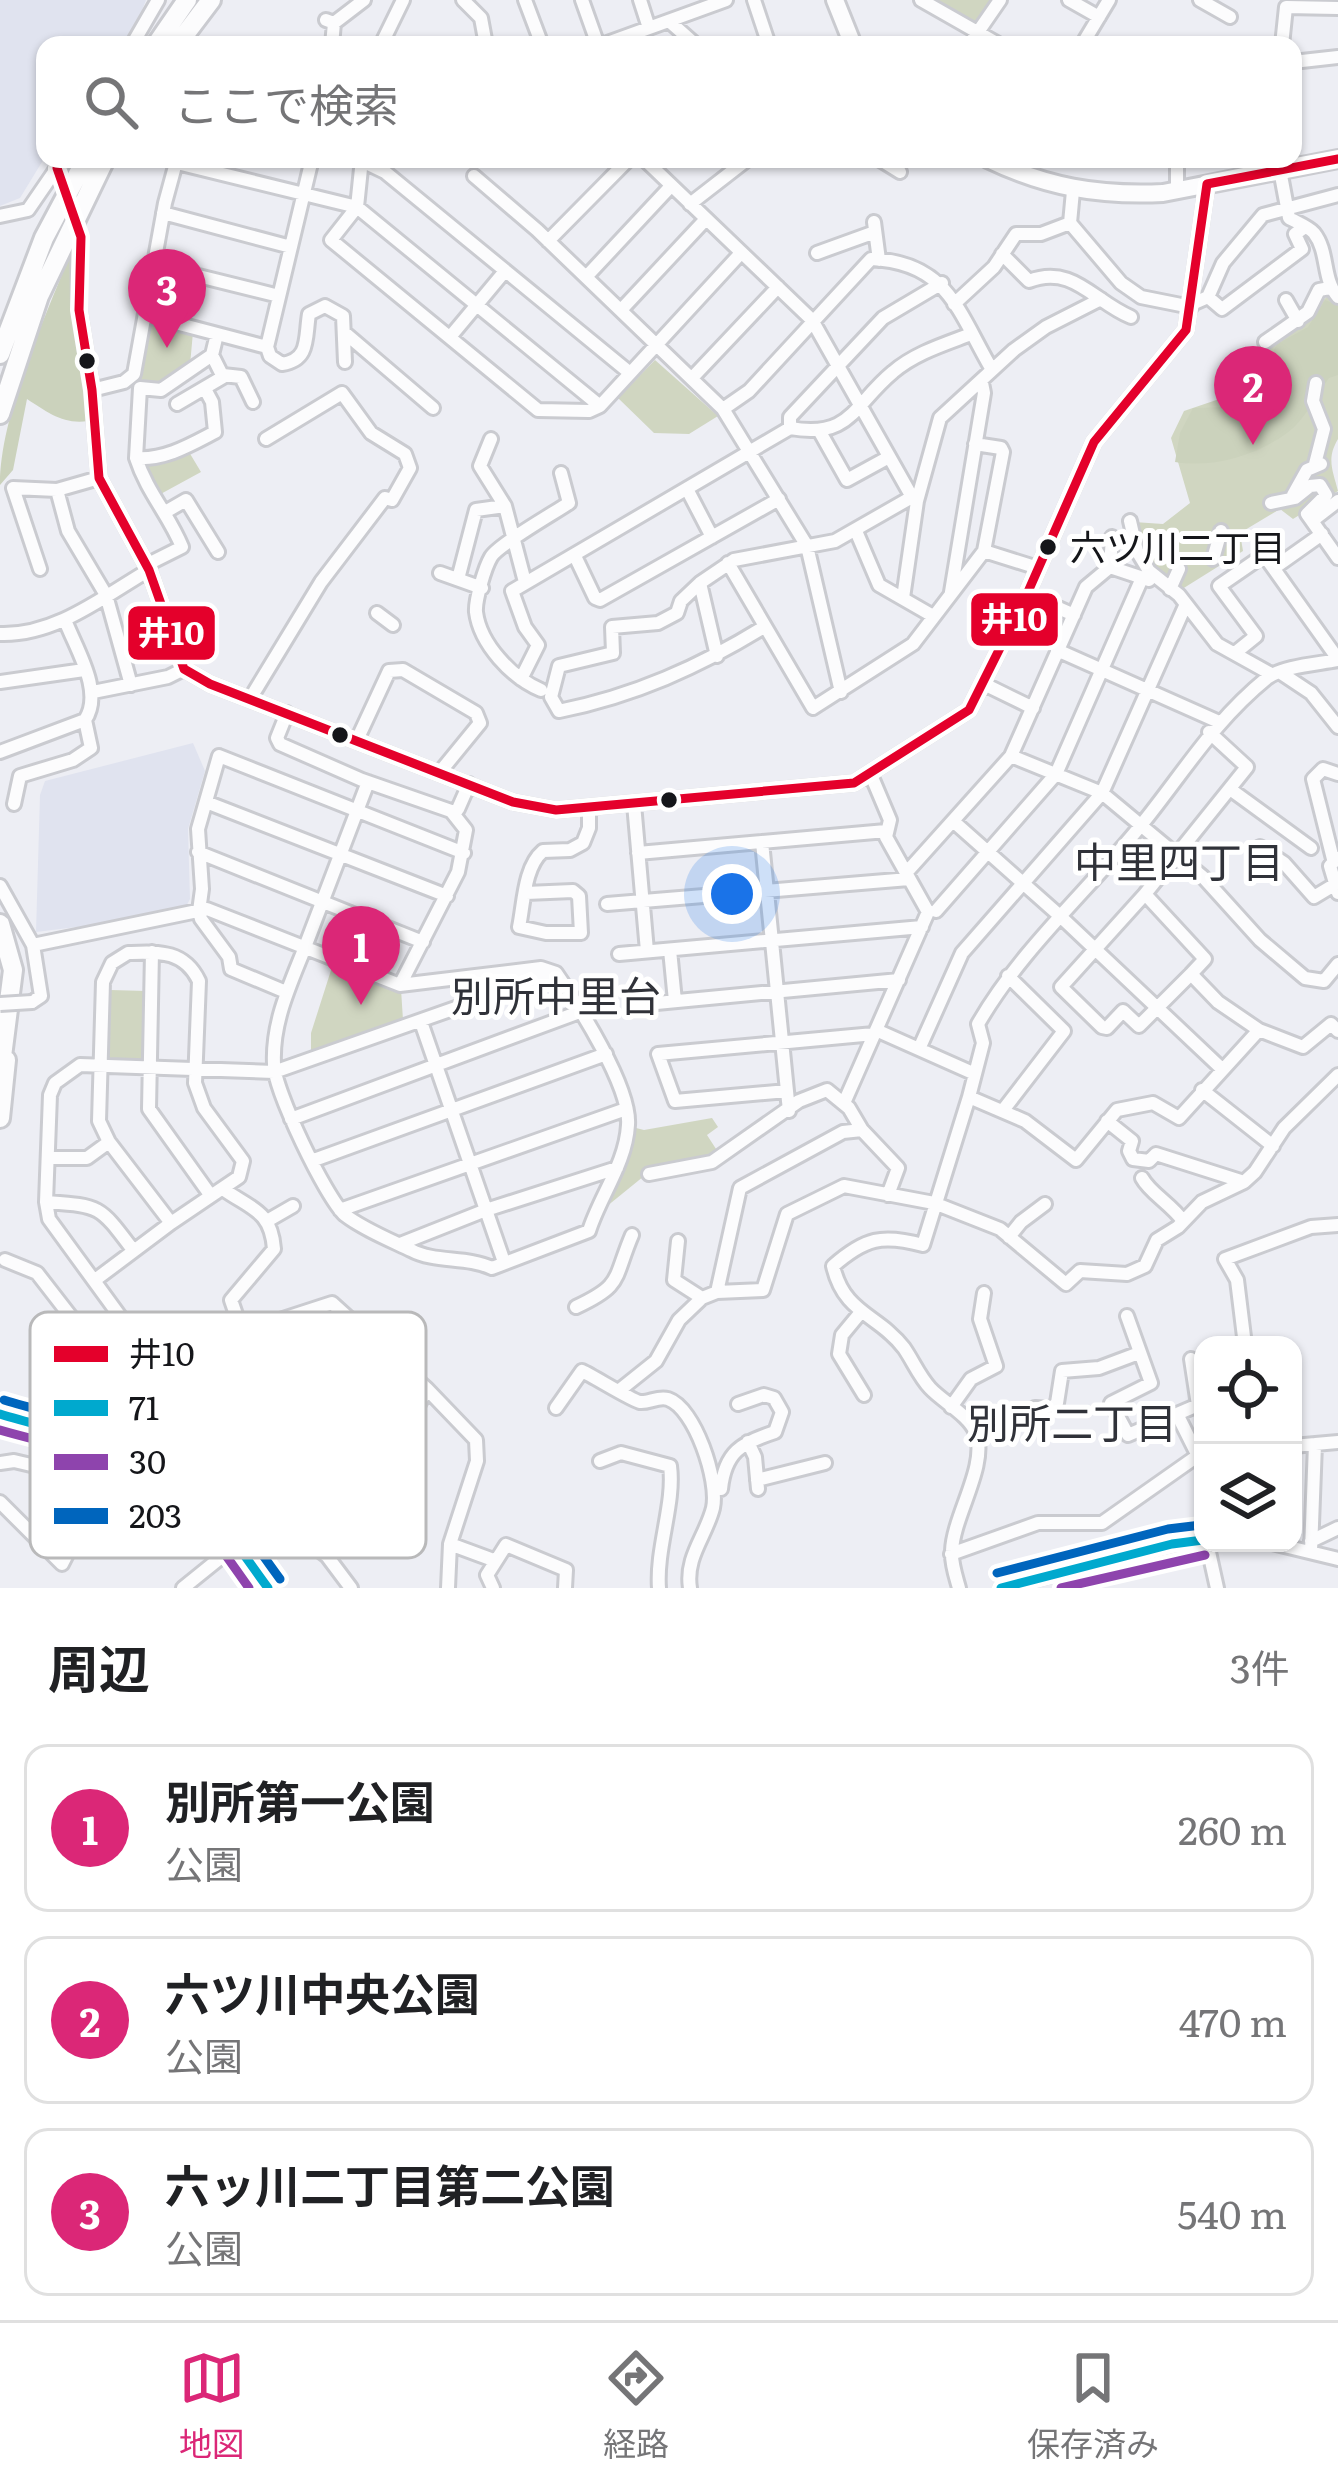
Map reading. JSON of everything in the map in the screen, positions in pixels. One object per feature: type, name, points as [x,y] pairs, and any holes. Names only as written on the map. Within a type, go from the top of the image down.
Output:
[{"type":"highway","points":[[162,36],[187,0]]},
{"type":"highway","points":[[184,36],[211,0]]},
{"type":"highway","points":[[0,354],[44,238],[81,168]]},
{"type":"highway","points":[[0,414],[39,296],[101,168]]},
{"type":"highway","points":[[0,925],[13,970],[0,1118]]},
{"type":"highway","points":[[0,969],[7,1035],[0,1072]]},
{"type":"main road","points":[[835,0],[849,36]]},
{"type":"main road","points":[[1302,166],[1338,159]]},
{"type":"main road","points":[[1008,168],[1073,191],[1134,194],[1291,168]]},
{"type":"street","points":[[137,36],[158,0]]},
{"type":"street","points":[[331,36],[330,22],[364,0]]},
{"type":"street","points":[[385,36],[403,0]]},
{"type":"street","points":[[463,0],[481,18],[484,36]]},
{"type":"street","points":[[525,0],[539,36]]},
{"type":"street","points":[[581,0],[596,36]]},
{"type":"street","points":[[640,0],[650,28]]},
{"type":"street","points":[[626,36],[699,4],[726,0]]},
{"type":"street","points":[[754,0],[766,36]]},
{"type":"street","points":[[921,0],[985,36]]},
{"type":"street","points":[[977,36],[1000,0]]},
{"type":"street","points":[[1069,0],[1099,17]]},
{"type":"street","points":[[1088,36],[1108,0]]},
{"type":"street","points":[[1200,0],[1230,17]]},
{"type":"street","points":[[1283,36],[1286,7],[1338,8]]},
{"type":"street","points":[[669,21],[686,36]]},
{"type":"street","points":[[1302,61],[1338,57]]},
{"type":"street","points":[[0,634],[16,635],[65,620],[182,547],[136,458],[135,383],[173,168]]},
{"type":"street","points":[[202,168],[357,207],[600,406]]},
{"type":"street","points":[[310,168],[267,347],[275,362],[299,359],[308,314],[316,308],[334,309],[343,316],[345,362]]},
{"type":"street","points":[[361,168],[357,207],[332,240],[538,410],[590,411],[600,406],[741,253]]},
{"type":"street","points":[[377,168],[630,373]]},
{"type":"street","points":[[548,241],[620,168]]},
{"type":"street","points":[[653,168],[812,320],[914,499]]},
{"type":"street","points":[[659,174],[663,168]]},
{"type":"street","points":[[690,203],[736,168]]},
{"type":"street","points":[[894,168],[900,172]]},
{"type":"street","points":[[1177,168],[1177,190]]},
{"type":"street","points":[[0,216],[28,210],[60,169]]},
{"type":"street","points":[[1265,342],[1308,312],[1319,290],[1334,292],[1313,232],[1289,218],[1280,170]]},
{"type":"street","points":[[474,176],[723,409],[807,546],[841,692]]},
{"type":"street","points":[[78,228],[80,326],[92,390],[99,478],[147,567],[184,669],[210,684],[537,809],[590,808],[848,784],[871,775],[969,710],[1094,442],[1181,338],[1191,306],[1207,184]]},
{"type":"street","points":[[586,277],[671,186]]},
{"type":"street","points":[[1073,191],[1070,223],[1120,283],[1141,297],[1191,306],[1208,297],[1223,262],[1264,215],[1338,196]]},
{"type":"street","points":[[163,213],[290,247]]},
{"type":"street","points":[[621,310],[706,219]]},
{"type":"street","points":[[954,304],[994,267],[1016,234],[1041,234],[1070,223]]},
{"type":"street","points":[[817,254],[874,227],[879,260]]},
{"type":"street","points":[[1208,297],[1222,309],[1267,278],[1302,250],[1295,234],[1305,227]]},
{"type":"street","points":[[1002,254],[1029,281],[1074,280],[1131,316]]},
{"type":"street","points":[[723,409],[749,391],[871,259],[901,260],[942,283],[991,368]]},
{"type":"street","points":[[154,265],[279,296]]},
{"type":"street","points":[[450,337],[506,271]]},
{"type":"street","points":[[1267,278],[1298,321]]},
{"type":"street","points":[[790,428],[790,417],[883,318],[942,283]]},
{"type":"street","points":[[692,378],[778,287]]},
{"type":"street","points":[[902,598],[914,499],[936,425],[958,400],[982,383],[991,368],[1046,327],[1100,298]]},
{"type":"street","points":[[145,315],[267,347]]},
{"type":"street","points":[[345,333],[434,408]]},
{"type":"street","points":[[217,334],[212,356],[223,375]]},
{"type":"street","points":[[520,679],[538,645],[525,627],[512,591],[790,428],[820,432],[843,422],[894,370],[971,334]]},
{"type":"street","points":[[92,390],[135,383],[161,390],[212,356]]},
{"type":"street","points":[[177,404],[223,375],[242,377],[254,402]]},
{"type":"street","points":[[1287,500],[1306,470],[1319,464],[1324,429],[1313,401],[1316,382]]},
{"type":"street","points":[[951,592],[982,383]]},
{"type":"street","points":[[136,458],[182,450],[215,432],[212,402],[205,389]]},
{"type":"street","points":[[250,699],[322,582],[385,498],[392,500],[410,468],[405,454],[371,433],[342,393],[266,440]]},
{"type":"street","points":[[820,432],[848,480],[889,457]]},
{"type":"street","points":[[490,439],[480,466],[505,506],[525,582]]},
{"type":"street","points":[[728,563],[813,708],[913,644],[984,551],[1003,452],[976,444]]},
{"type":"street","points":[[541,690],[520,679],[490,646],[476,610],[492,554],[569,503],[561,472]]},
{"type":"street","points":[[40,571],[13,488],[57,490],[99,478]]},
{"type":"street","points":[[1271,502],[1287,500],[1315,484],[1324,487],[1324,500],[1307,514],[1338,558]]},
{"type":"street","points":[[687,489],[712,537]]},
{"type":"street","points":[[57,490],[68,531],[106,595],[131,685]]},
{"type":"street","points":[[764,627],[717,656],[686,665],[654,687],[559,711],[551,697],[559,666],[614,653],[612,628],[658,623],[677,613],[700,583],[728,563],[835,542],[914,499]]},
{"type":"street","points":[[167,511],[186,500],[218,552]]},
{"type":"street","points":[[575,556],[601,600],[779,500]]},
{"type":"street","points":[[1312,520],[1338,501]]},
{"type":"street","points":[[458,579],[476,510],[505,506]]},
{"type":"street","points":[[1130,521],[1142,561],[1186,604],[1217,644],[1311,693],[1338,727]]},
{"type":"street","points":[[856,531],[879,585],[933,616]]},
{"type":"street","points":[[1213,559],[1221,531]]},
{"type":"street","points":[[1274,568],[1322,535]]},
{"type":"street","points":[[607,904],[908,876],[1011,756],[1086,587],[1110,566],[1112,537]]},
{"type":"street","points":[[984,551],[1038,568]]},
{"type":"street","points":[[1007,1432],[976,1430],[928,1386],[902,1344],[838,1288],[833,1266],[880,1238],[922,1245],[983,1043],[977,1024],[1008,976],[1142,824],[1214,727],[1276,674],[1338,659],[1264,555],[1219,586],[1256,636],[1235,653]]},
{"type":"street","points":[[1110,566],[1166,586]]},
{"type":"street","points":[[1166,586],[1179,569]]},
{"type":"street","points":[[440,573],[482,588]]},
{"type":"street","points":[[844,1103],[929,919],[1056,774],[1142,578]]},
{"type":"street","points":[[700,583],[717,656]]},
{"type":"street","points":[[1027,594],[1074,615]]},
{"type":"street","points":[[919,1048],[962,953],[1102,793],[1186,604]]},
{"type":"street","points":[[377,613],[393,625]]},
{"type":"street","points":[[0,752],[85,720],[93,708],[93,692],[65,620]]},
{"type":"street","points":[[1058,650],[1148,690],[1214,727],[1247,767],[1179,856],[1061,987],[1102,1027],[1107,1028],[1123,1011],[1138,1026],[1204,959],[1145,894]]},
{"type":"street","points":[[93,692],[168,677],[184,669]]},
{"type":"street","points":[[0,682],[84,670]]},
{"type":"street","points":[[357,740],[389,671],[403,670],[476,713],[480,723],[440,772]]},
{"type":"street","points":[[985,684],[1033,708]]},
{"type":"street","points":[[287,713],[277,738],[280,744],[451,811],[466,830],[464,853],[446,896],[400,985]]},
{"type":"street","points":[[14,804],[20,776],[73,760],[91,748],[85,720]]},
{"type":"street","points":[[286,992],[231,969],[229,957],[201,920],[199,829],[218,756],[464,853]]},
{"type":"street","points":[[1011,756],[1102,793],[1179,856],[1228,901],[1260,940],[1305,978],[1324,981],[1338,964]]},
{"type":"street","points":[[1260,847],[1284,863],[1314,898],[1336,889],[1330,866],[1335,858],[1313,779],[1323,769],[1338,775]]},
{"type":"street","points":[[871,775],[890,820],[886,831],[929,919]]},
{"type":"street","points":[[33,945],[207,909],[304,947],[400,985],[542,968],[556,973],[606,1054],[628,1124],[617,1168],[589,1231],[492,1268],[461,1258],[424,1255],[340,1210],[291,1119],[274,1072],[275,1035],[286,992],[304,947],[322,902],[341,854],[368,782]]},
{"type":"street","points":[[451,811],[458,808],[469,784]]},
{"type":"street","points":[[1230,789],[1311,848]]},
{"type":"street","points":[[206,802],[446,896]]},
{"type":"street","points":[[634,803],[647,952]]},
{"type":"street","points":[[526,893],[573,891],[579,896],[581,933],[519,927],[526,893],[537,855],[583,843],[590,828],[590,808]]},
{"type":"street","points":[[952,821],[1222,1069]]},
{"type":"street","points":[[638,853],[886,831]]},
{"type":"street","points":[[762,842],[789,1112]]},
{"type":"street","points":[[198,852],[423,942]]},
{"type":"street","points":[[0,886],[33,945],[41,995],[32,1002],[0,1004]]},
{"type":"street","points":[[619,954],[772,942],[929,919]]},
{"type":"street","points":[[670,950],[675,1001]]},
{"type":"street","points":[[152,952],[149,1109],[217,1192],[257,1209],[272,1228],[274,1249],[232,1300],[236,1312]]},
{"type":"street","points":[[94,1280],[239,1177],[243,1161],[204,1108],[195,1083],[199,981],[183,959],[152,952],[119,957],[103,982],[99,1121],[109,1142],[171,1223]]},
{"type":"street","points":[[117,1312],[50,1219],[47,1158],[50,1095],[55,1083],[80,1065],[274,1072],[556,973]]},
{"type":"street","points":[[1191,974],[1218,1002],[1259,1030],[1303,1047],[1331,1024],[1338,1031]]},
{"type":"street","points":[[1004,1109],[1064,1031],[1008,976]]},
{"type":"street","points":[[646,1004],[898,980]]},
{"type":"street","points":[[291,1119],[582,1012]]},
{"type":"street","points":[[422,1022],[504,1262]]},
{"type":"street","points":[[969,1097],[1004,1109],[1076,1160],[1117,1110],[1153,1103],[1178,1118],[1259,1030]]},
{"type":"street","points":[[787,1090],[675,1101],[658,1054],[875,1032],[975,1074]]},
{"type":"street","points":[[314,1160],[606,1054]]},
{"type":"street","points":[[621,1389],[656,1361],[679,1320],[702,1298],[717,1292],[763,1290],[785,1210],[844,1186],[934,1204],[991,1224],[1066,1284],[1081,1271],[1136,1272],[1147,1264],[1156,1240],[1184,1222],[1202,1202],[1244,1182],[1284,1128],[1338,1075]]},
{"type":"street","points":[[650,1174],[712,1162],[799,1101],[827,1090],[844,1103],[898,1168],[888,1195]]},
{"type":"street","points":[[1202,1090],[1273,1146]]},
{"type":"street","points":[[340,1210],[626,1109]]},
{"type":"street","points":[[1107,1121],[1132,1141],[1133,1159],[1149,1161],[1156,1154],[1244,1182]]},
{"type":"street","points":[[717,1292],[740,1188],[843,1132],[862,1130]]},
{"type":"street","points":[[47,1158],[87,1158],[109,1142]]},
{"type":"street","points":[[400,1244],[486,1210],[617,1168]]},
{"type":"street","points":[[1142,1178],[1146,1186],[1171,1202],[1184,1222]]},
{"type":"street","points":[[46,1202],[100,1209],[133,1250]]},
{"type":"street","points":[[1009,1237],[1046,1204]]},
{"type":"street","points":[[267,1221],[293,1206]]},
{"type":"street","points":[[1244,1336],[1237,1280],[1225,1259],[1311,1227],[1338,1225]]},
{"type":"street","points":[[577,1307],[610,1292],[632,1235]]},
{"type":"street","points":[[678,1241],[674,1280],[702,1298]]},
{"type":"street","points":[[4,1260],[37,1273],[67,1312]]},
{"type":"street","points":[[952,1407],[971,1379],[996,1366],[980,1319],[985,1293]]},
{"type":"street","points":[[304,1312],[332,1303],[342,1312]]},
{"type":"street","points":[[862,1312],[842,1335],[839,1354],[864,1394]]},
{"type":"street","points":[[1127,1316],[1150,1383],[1111,1403],[1128,1436],[1198,1405],[1192,1359]]},
{"type":"street","points":[[1035,1408],[1050,1409],[1058,1402],[1062,1371],[1099,1368],[1139,1353]]},
{"type":"street","points":[[556,1408],[582,1370],[641,1402],[661,1398],[679,1407],[712,1464],[715,1491],[713,1510],[689,1565],[690,1588]]},
{"type":"street","points":[[427,1389],[476,1440],[477,1461],[450,1544],[448,1588]]},
{"type":"street","points":[[715,1491],[720,1491],[727,1459],[748,1442],[775,1432],[782,1412],[775,1398],[764,1395],[738,1404]]},
{"type":"street","points":[[1177,1414],[1195,1444]]},
{"type":"street","points":[[1,1418],[30,1426]]},
{"type":"street","points":[[959,1588],[951,1554],[976,1467],[976,1430]]},
{"type":"street","points":[[748,1442],[758,1485],[825,1463]]},
{"type":"street","points":[[1302,1445],[1338,1442]]},
{"type":"street","points":[[1311,1546],[1315,1444]]},
{"type":"street","points":[[600,1461],[621,1453],[670,1466],[666,1522],[657,1559],[659,1588]]},
{"type":"street","points":[[951,1554],[1038,1523],[1102,1523],[1194,1457]]},
{"type":"street","points":[[0,1463],[30,1465]]},
{"type":"street","points":[[0,1502],[30,1532]]},
{"type":"street","points":[[1311,1546],[1338,1528]]},
{"type":"street","points":[[1000,1588],[1172,1544],[1194,1543]]},
{"type":"street","points":[[450,1544],[496,1561]]},
{"type":"street","points":[[493,1588],[488,1574],[506,1545],[566,1570],[565,1588]]},
{"type":"street","points":[[1302,1545],[1338,1559]]},
{"type":"street","points":[[1208,1552],[1217,1588]]},
{"type":"street","points":[[183,1588],[221,1558]]},
{"type":"street","points":[[245,1558],[268,1588]]},
{"type":"street","points":[[325,1558],[351,1588]]},
{"type":"shaded area","points":[[0,0],[146,0],[129,36],[36,36],[38,168],[20,198],[0,206]]},
{"type":"shaded area","points":[[193,743],[205,771],[188,829],[190,899],[182,914],[36,932],[40,795],[45,781]]},
{"type":"green space","points":[[934,0],[995,0],[980,26]]},
{"type":"green space","points":[[71,252],[88,421],[63,419],[27,399],[13,470],[0,485],[16,398]]},
{"type":"green space","points":[[1329,295],[1338,312],[1338,439],[1331,459],[1338,491],[1293,519],[1280,509],[1240,533],[1243,551],[1179,591],[1150,561],[1134,522],[1163,524],[1190,503],[1171,438],[1184,411],[1234,394],[1271,346]]},
{"type":"green space","points":[[1325,300],[1338,305],[1338,375],[1329,378],[1299,422],[1248,454],[1219,462],[1175,462],[1180,433],[1193,408],[1229,407],[1256,386],[1277,344],[1308,327]]},
{"type":"green space","points":[[149,320],[193,332],[190,365],[160,384],[136,379]]},
{"type":"green space","points":[[655,360],[718,416],[689,434],[654,433],[618,398]]},
{"type":"green space","points":[[189,452],[201,472],[157,496],[142,466]]},
{"type":"green space","points":[[333,964],[401,989],[403,1020],[311,1054],[311,1033]]},
{"type":"green space","points":[[110,990],[147,991],[144,1061],[108,1059]]},
{"type":"green space","points":[[712,1118],[718,1127],[707,1135],[718,1152],[649,1172],[601,1211],[622,1172],[632,1127],[644,1130]]},
{"type":"transit line","name":"井10","points":[[1302,166],[1338,159]]},
{"type":"transit line","name":"井10","points":[[57,168],[81,237],[79,310],[99,478],[149,570],[184,669],[210,684],[513,802],[556,810],[854,783],[969,710],[1094,442],[1186,330],[1207,184]]},
{"type":"transit line","name":"井10","points":[[1207,184],[1291,168]]},
{"type":"transit line","name":"203","points":[[4,1400],[30,1407]]},
{"type":"transit line","name":"71","points":[[0,1414],[30,1422]]},
{"type":"transit line","name":"30","points":[[0,1430],[30,1438]]},
{"type":"transit line","name":"203","points":[[997,1573],[1194,1526]]},
{"type":"transit line","name":"71","points":[[1001,1588],[1194,1541]]},
{"type":"transit line","name":"30","points":[[1061,1588],[1205,1555]]},
{"type":"transit line","name":"30","points":[[228,1558],[249,1588]]},
{"type":"transit line","name":"71","points":[[246,1558],[268,1588]]},
{"type":"transit line","name":"203","points":[[265,1558],[280,1579]]},
{"type":"place","name":"六ッ川二丁目第二公園","points":[[167,348]]},
{"type":"place","name":"六ツ川中央公園","points":[[1253,445]]},
{"type":"place","name":"六ツ川二丁目","points":[[1048,547]]},
{"type":"place","name":"別所第一公園","points":[[361,1005]]},
{"type":"district","name":"中里四丁目","points":[[1179,863]]},
{"type":"district","name":"別所中里台","points":[[556,997]]},
{"type":"district","name":"別所二丁目","points":[[1072,1424]]}]
